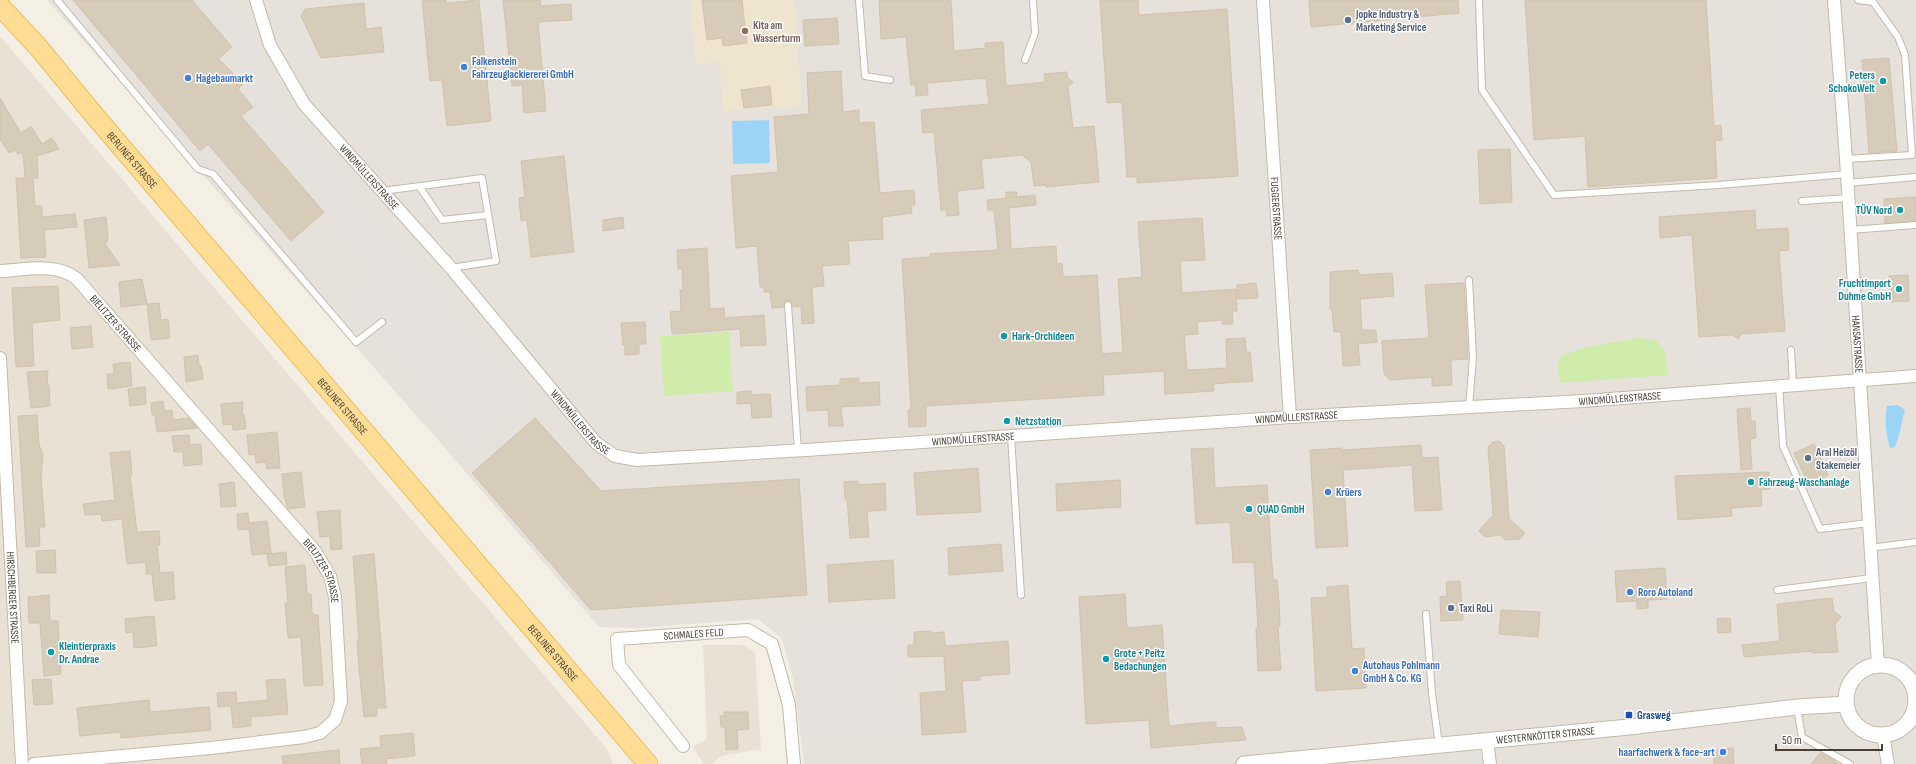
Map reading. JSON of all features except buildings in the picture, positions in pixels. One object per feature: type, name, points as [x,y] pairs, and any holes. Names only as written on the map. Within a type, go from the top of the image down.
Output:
[{"type":"main road","name":"BERLINER STRASSE","points":[[6,0],[39,48]]},
{"type":"main road","name":"BERLINER STRASSE","points":[[0,6],[39,48],[94,115],[648,764]]},
{"type":"street","name":"WINDMÜLLERSTRASSE","points":[[256,0],[270,46],[304,104],[451,268],[596,443],[616,456],[637,460],[1290,418],[1582,401],[1779,385],[1916,376]]},
{"type":"street","name":"FUGGERSTRASSE","points":[[1263,0],[1290,418]]},
{"type":"street","name":"HANSASTRASSE","points":[[1834,0],[1846,159],[1878,665]]},
{"type":"street","name":"BIELITZER STRASSE","points":[[0,271],[54,268],[68,272],[77,279],[315,551],[330,576],[335,596],[341,701],[335,720],[320,732],[304,737],[211,748],[34,764]]},
{"type":"street","name":"HIRSCHBERGER STRASSE","points":[[0,358],[22,764]]},
{"type":"street","name":"SCHMALES FELD","points":[[683,746],[619,665],[617,639],[748,630],[772,644],[789,705],[794,764]]},
{"type":"street","points":[[1878,665],[1898,669],[1906,675],[1913,685],[1916,697],[1914,709],[1909,720],[1901,728],[1883,735],[1872,734],[1862,730],[1849,715],[1846,704],[1847,692],[1851,682],[1858,673],[1867,668],[1878,665]]},
{"type":"street","name":"WESTERNKÖTTER STRASSE","points":[[1244,764],[1284,762],[1487,742],[1628,727],[1797,706],[1846,704]]},
{"type":"street","points":[[1883,735],[1888,764]]},
{"type":"street","points":[[1487,742],[1490,764]]},
{"type":"lane","points":[[57,0],[198,169],[213,174],[356,342],[382,322]]},
{"type":"lane","points":[[859,0],[865,76],[890,80]]},
{"type":"lane","points":[[1026,60],[1035,33],[1033,0]]},
{"type":"lane","points":[[1479,0],[1482,90],[1554,195],[1718,185],[1847,179],[1916,178]]},
{"type":"lane","points":[[1846,159],[1914,155],[1905,55],[1898,37],[1874,1],[1858,0]]},
{"type":"lane","points":[[382,191],[482,178],[496,261],[451,268]]},
{"type":"lane","points":[[419,186],[442,220],[488,215]]},
{"type":"lane","points":[[1802,201],[1848,198]]},
{"type":"lane","points":[[1850,230],[1916,225]]},
{"type":"lane","points":[[1469,280],[1473,356],[1469,408]]},
{"type":"lane","points":[[788,305],[798,450]]},
{"type":"lane","points":[[1791,350],[1793,384]]},
{"type":"lane","points":[[1779,385],[1784,446],[1820,528],[1868,523]]},
{"type":"lane","points":[[1011,436],[1021,595]]},
{"type":"lane","points":[[1870,548],[1916,542]]},
{"type":"lane","points":[[1778,590],[1872,578]]},
{"type":"lane","points":[[1426,614],[1432,694],[1439,746]]},
{"type":"lane","points":[[1797,706],[1802,737],[1850,764]]},
{"type":"shaded area","points":[[47,0],[1916,0],[1916,764],[804,764],[793,679],[782,639],[758,619],[637,628],[599,627],[432,433]]},
{"type":"shaded area","points":[[194,0],[225,0],[256,47],[265,76],[280,104],[530,401],[469,450],[346,301],[375,276],[324,212],[247,123],[258,113],[238,52]]},
{"type":"shaded area","name":"Kita am Wasserturm","points":[[691,0],[794,0],[802,106],[723,111],[720,62],[695,64]]},
{"type":"shaded area","points":[[1709,0],[1719,0],[1721,32],[1711,33]]},
{"type":"shaded area","points":[[1775,0],[1810,0],[1821,166],[1786,168]]},
{"type":"shaded area","points":[[0,36],[607,749],[613,764],[0,764]]},
{"type":"shaded area","points":[[1722,48],[1727,123],[1717,124],[1713,49]]},
{"type":"shaded area","points":[[1818,217],[1827,345],[1818,361],[1702,368],[1700,342],[1799,338],[1794,218]]},
{"type":"shaded area","points":[[1595,420],[1604,544],[1540,549],[1531,425]]},
{"type":"shaded area","points":[[1906,464],[1909,530],[1894,531],[1891,465]]},
{"type":"shaded area","points":[[1854,538],[1857,569],[1818,572],[1816,541]]},
{"type":"shaded area","points":[[1910,561],[1914,604],[1902,605],[1899,562]]},
{"type":"shaded area","points":[[898,619],[907,733],[806,738],[797,626]]},
{"type":"shaded area","points":[[703,645],[743,645],[755,652],[761,749],[721,756],[712,764],[704,764],[693,747],[707,739]]},
{"type":"green space","points":[[729,332],[733,391],[664,396],[660,336]]},
{"type":"green space","points":[[1638,338],[1656,340],[1665,351],[1668,375],[1560,383],[1557,366],[1561,356],[1583,348]]},
{"type":"water","points":[[769,120],[770,163],[733,164],[732,121]]},
{"type":"water","points":[[1898,405],[1905,410],[1895,447],[1890,448],[1886,427],[1887,406]]},
{"type":"place","name":"Jopke Industry & Marketing Service","points":[[1348,20]]},
{"type":"place","name":"Kita am Wasserturm","points":[[745,31]]},
{"type":"place","name":"Falkenstein Fahrzeuglackiererei GmbH","points":[[464,67]]},
{"type":"place","name":"Hagebaumarkt","points":[[188,78]]},
{"type":"place","name":"Peters SchokoWelt","points":[[1883,81]]},
{"type":"place","name":"TÜV Nord","points":[[1900,210]]},
{"type":"place","name":"Fruchtimport Duhme GmbH","points":[[1899,289]]},
{"type":"place","name":"Hark-Orchideen","points":[[1004,336]]},
{"type":"place","name":"Netzstation","points":[[1007,421]]},
{"type":"place","name":"Aral Heizöl Stakemeier","points":[[1808,458]]},
{"type":"place","name":"Fahrzeug-Waschanlage","points":[[1751,482]]},
{"type":"place","name":"Krüers","points":[[1328,492]]},
{"type":"place","name":"QUAD GmbH","points":[[1249,509]]},
{"type":"place","name":"Roro Autoland","points":[[1630,592]]},
{"type":"place","name":"Taxi RoLi","points":[[1451,608]]},
{"type":"place","name":"Kleintierpraxis Dr. Andrae","points":[[51,652]]},
{"type":"place","name":"Grote + Peitz Bedachungen","points":[[1106,659]]},
{"type":"place","name":"Autohaus Pohlmann GmbH & Co. KG","points":[[1355,671]]},
{"type":"place","name":"Grasweg","points":[[1629,715]]},
{"type":"place","name":"haarfachwerk & face-art","points":[[1723,752]]}]
